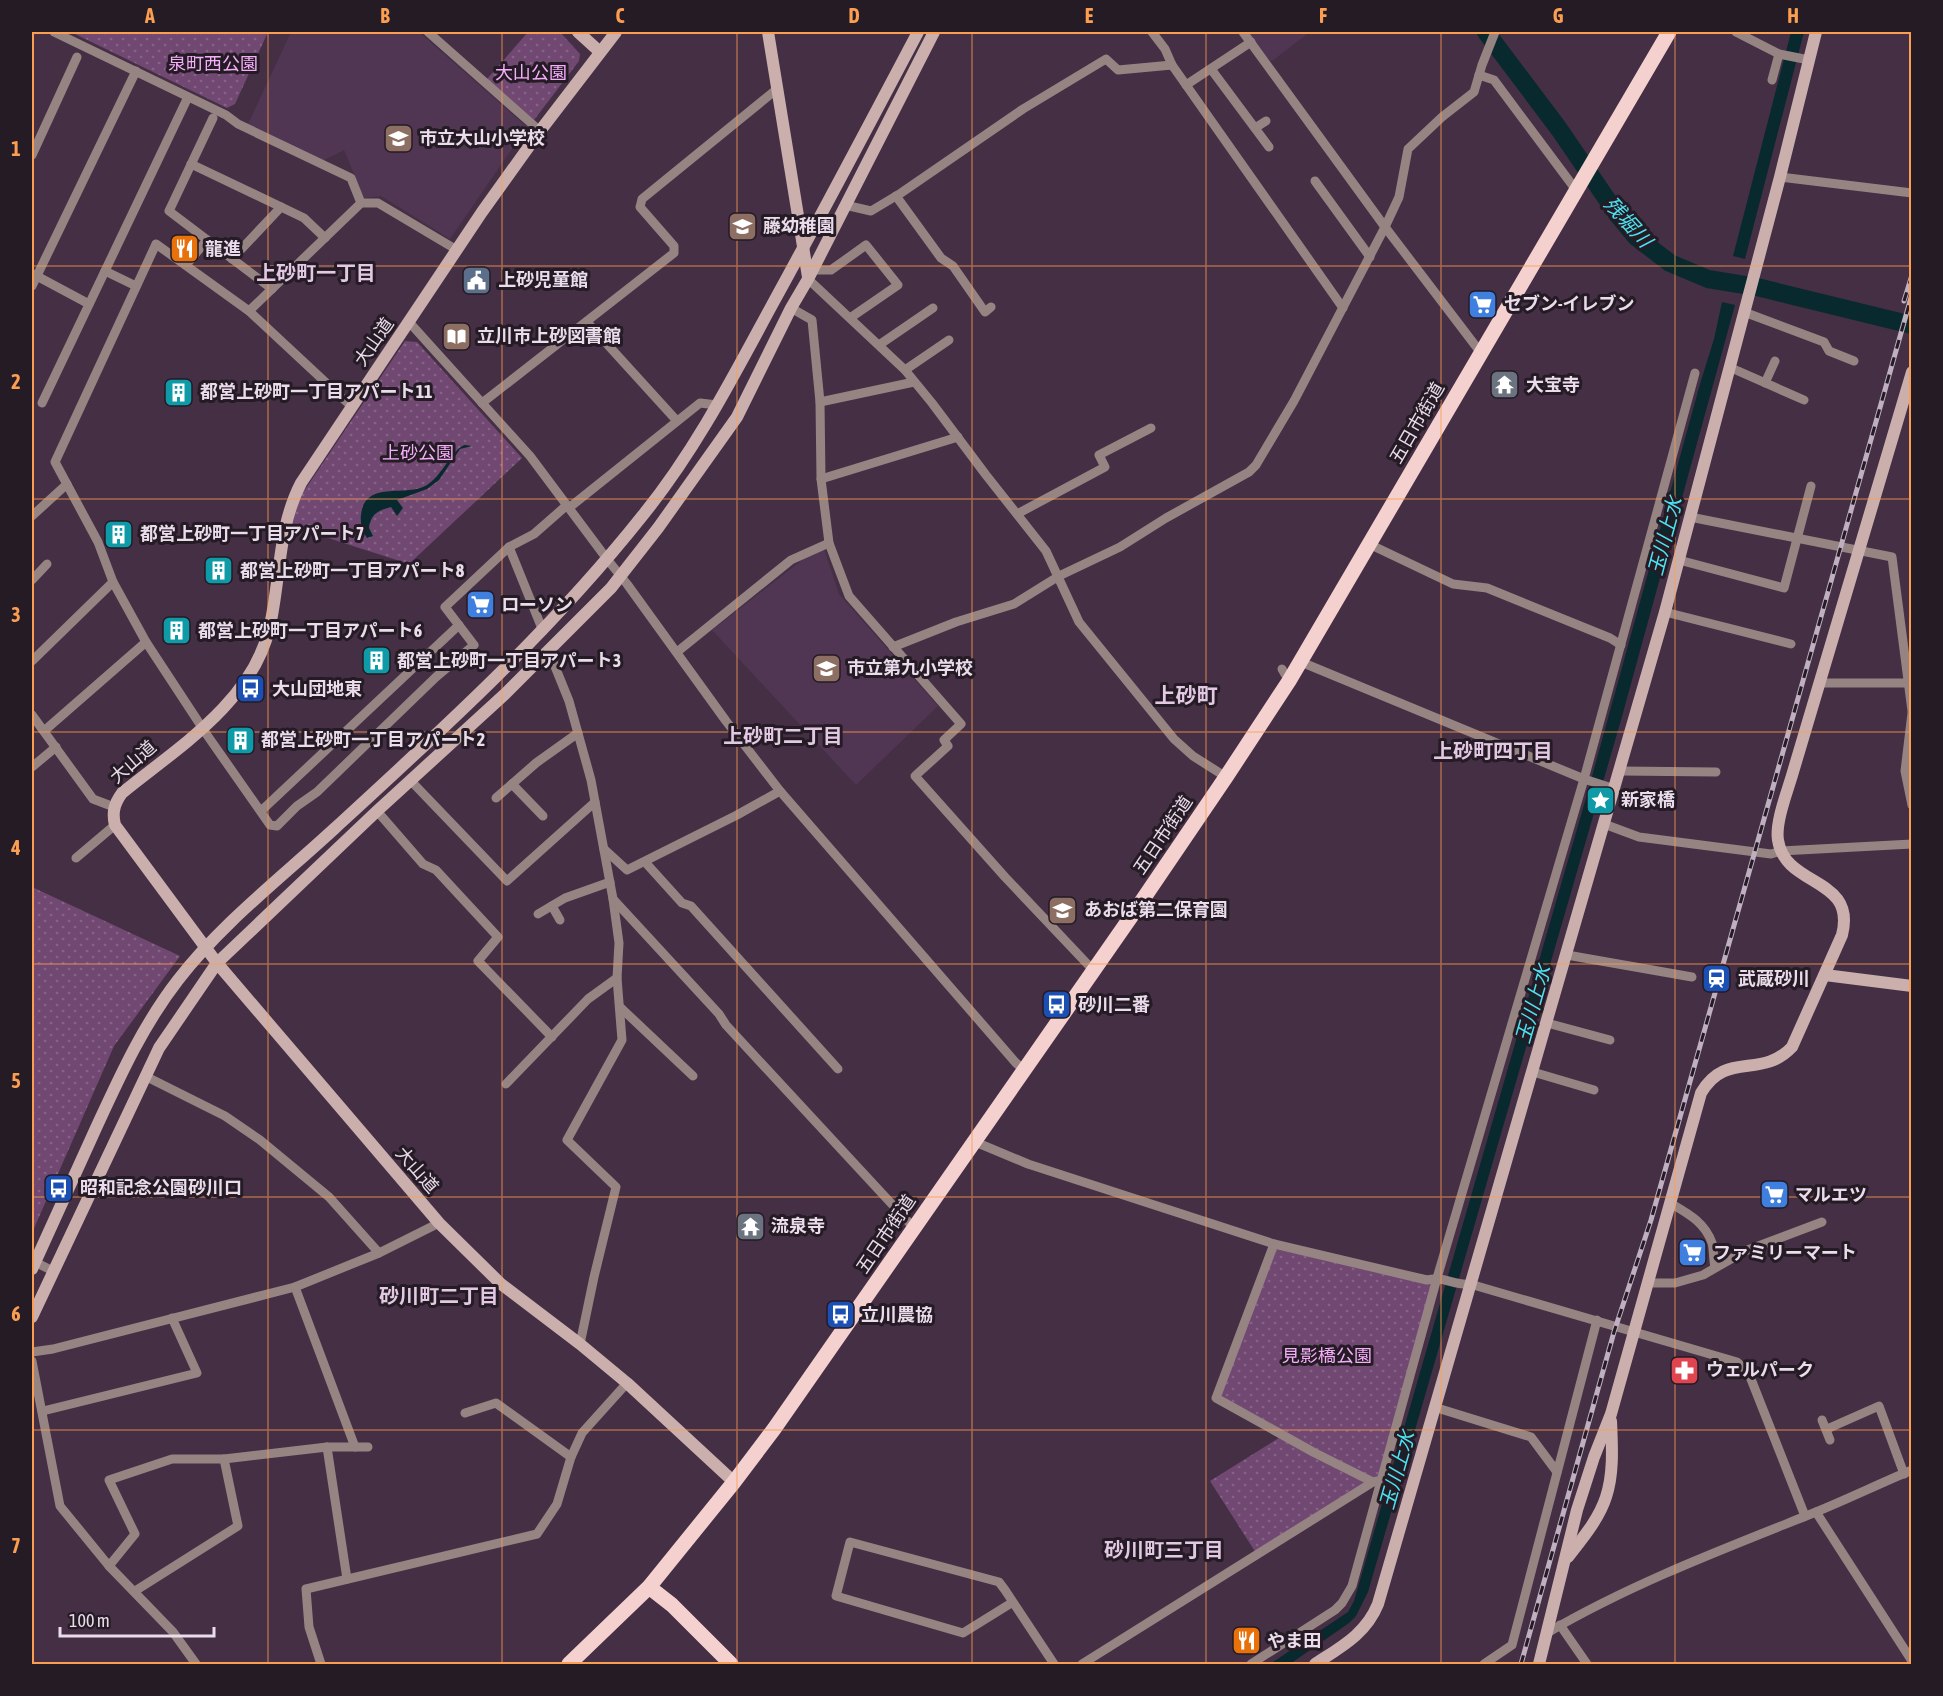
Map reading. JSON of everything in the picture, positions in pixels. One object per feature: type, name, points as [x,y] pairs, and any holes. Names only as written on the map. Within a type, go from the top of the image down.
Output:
[{"type":"main road","name":"五日市街道","points":[[568,1665],[649,1587],[734,1482],[801,1390],[1226,777],[1286,675],[1301,662],[1669,32]]},
{"type":"main road","points":[[649,1587],[672,1605],[731,1665]]},
{"type":"street","points":[[54,32],[351,178],[361,203]]},
{"type":"street","points":[[428,32],[540,131]]},
{"type":"street","points":[[578,32],[600,52]]},
{"type":"street","name":"大山道","points":[[616,32],[540,131],[457,250],[351,406],[292,499],[282,539],[269,628],[257,661],[234,698],[202,728],[122,793],[114,807],[113,817],[115,825],[217,963],[439,1223],[501,1284],[627,1383],[734,1482]]},
{"type":"street","points":[[768,32],[810,274],[850,318],[905,370],[958,437],[1046,551],[1080,622],[1174,739],[1193,756],[1226,777]]},
{"type":"street","points":[[53,1271],[33,1265],[145,1028],[205,947],[479,695],[543,631],[645,513],[684,460],[717,405],[918,32]]},
{"type":"street","points":[[32,1317],[159,1048],[217,963],[547,653],[621,576],[738,417],[791,308],[934,32]]},
{"type":"street","points":[[1152,32],[1165,49],[1172,65],[1343,308]]},
{"type":"street","points":[[1243,32],[1481,353]]},
{"type":"street","points":[[893,647],[956,622],[1014,604],[1059,576],[1120,547],[1166,518],[1249,472],[1256,465],[1294,401],[1399,197],[1408,149],[1442,117],[1474,92],[1485,56],[1496,32]]},
{"type":"street","points":[[1736,32],[1781,55],[1803,60]]},
{"type":"street","points":[[1315,1665],[1355,1637],[1372,1617],[1468,1285],[1533,1072],[1604,824],[1612,788],[1620,771],[1665,612],[1780,177],[1803,60],[1816,32]]},
{"type":"street","points":[[1186,85],[1251,42]]},
{"type":"street","points":[[1772,80],[1781,55]]},
{"type":"street","points":[[32,155],[77,57]]},
{"type":"street","points":[[845,205],[871,212],[1006,120],[1106,59],[1118,70],[1172,65]]},
{"type":"street","points":[[1211,69],[1269,147]]},
{"type":"street","points":[[32,286],[34,275],[136,71]]},
{"type":"street","points":[[1479,75],[1494,80],[1578,186]]},
{"type":"street","points":[[482,403],[674,253],[674,246],[640,207],[642,199],[777,89]]},
{"type":"street","points":[[42,403],[188,97]]},
{"type":"street","points":[[213,118],[170,211],[272,289]]},
{"type":"street","points":[[1255,128],[1266,121]]},
{"type":"street","points":[[191,164],[304,218],[325,238]]},
{"type":"street","points":[[1780,177],[1911,193]]},
{"type":"street","points":[[1315,181],[1370,257]]},
{"type":"street","points":[[896,196],[941,258],[953,266],[985,312],[991,307]]},
{"type":"street","points":[[249,311],[361,203],[378,203],[457,250]]},
{"type":"street","points":[[232,259],[281,207]]},
{"type":"street","points":[[186,265],[207,240]]},
{"type":"street","points":[[351,406],[249,311],[156,244],[56,462],[98,543],[113,582],[146,642],[202,728],[270,825],[277,826],[297,806],[317,792],[436,678],[474,645],[445,607],[509,548],[534,534],[700,403],[717,405]]},
{"type":"street","points":[[810,274],[831,270],[866,245],[898,285],[850,318]]},
{"type":"street","points":[[105,271],[136,286]]},
{"type":"street","points":[[34,275],[89,304]]},
{"type":"street","points":[[1745,307],[1824,342],[1829,351],[1854,361]]},
{"type":"street","points":[[791,308],[812,320],[820,402],[821,479],[829,543],[849,596],[961,724],[944,740],[948,746],[915,776],[1005,877],[1093,970]]},
{"type":"street","points":[[879,345],[933,308]]},
{"type":"street","points":[[409,322],[530,456],[621,576],[726,721],[780,790],[1024,1070]]},
{"type":"street","points":[[586,322],[677,421]]},
{"type":"street","points":[[905,370],[950,340]]},
{"type":"street","points":[[1765,383],[1775,361]]},
{"type":"street","points":[[1729,368],[1804,400]]},
{"type":"street","points":[[1539,1665],[1586,1481],[1611,1414],[1699,1101],[1705,1087],[1715,1076],[1727,1069],[1767,1064],[1784,1056],[1795,1042],[1842,935],[1843,912],[1830,891],[1795,870],[1781,851],[1777,832],[1911,372]]},
{"type":"street","points":[[1251,1665],[1323,1619],[1342,1603],[1352,1586],[1378,1481],[1441,1279],[1587,780],[1695,373]]},
{"type":"street","points":[[820,402],[914,382]]},
{"type":"street","points":[[1017,513],[1105,467],[1099,456],[1151,429]]},
{"type":"street","points":[[821,479],[958,437]]},
{"type":"street","points":[[32,516],[67,484]]},
{"type":"street","points":[[1679,560],[1784,588],[1811,486]]},
{"type":"street","points":[[1690,517],[1892,557],[1910,683],[1911,712],[1905,771],[1911,805]]},
{"type":"street","points":[[677,652],[791,560],[829,543]]},
{"type":"street","points":[[1369,544],[1453,584],[1487,588],[1610,638],[1621,645]]},
{"type":"street","points":[[509,548],[543,631]]},
{"type":"street","points":[[32,580],[47,564]]},
{"type":"street","points":[[32,662],[113,582]]},
{"type":"street","points":[[1665,612],[1791,644]]},
{"type":"street","points":[[261,811],[459,625]]},
{"type":"street","points":[[44,731],[146,642]]},
{"type":"street","points":[[547,653],[569,700],[578,733],[595,802],[619,943],[617,978],[621,1008],[621,1040],[567,1140],[616,1187],[580,1344]]},
{"type":"street","points":[[1301,662],[1587,780],[1612,788]]},
{"type":"street","points":[[1821,683],[1910,683]]},
{"type":"street","points":[[32,715],[93,799],[114,807]]},
{"type":"street","points":[[496,798],[536,763],[578,733]]},
{"type":"street","points":[[32,767],[56,747]]},
{"type":"street","points":[[1620,771],[1716,772]]},
{"type":"street","points":[[411,780],[507,881],[595,802]]},
{"type":"street","points":[[512,784],[543,816]]},
{"type":"street","points":[[604,849],[627,870],[737,815],[780,790]]},
{"type":"street","points":[[377,811],[423,864],[436,870],[498,937],[478,961],[552,1037]]},
{"type":"street","points":[[1604,824],[1639,837],[1771,854],[1781,851],[1911,844]]},
{"type":"street","points":[[76,858],[115,825]]},
{"type":"street","points":[[645,862],[682,903],[691,906],[838,1069]]},
{"type":"street","points":[[538,914],[565,898],[610,882]]},
{"type":"street","points":[[613,899],[914,1228]]},
{"type":"street","points":[[552,906],[560,920]]},
{"type":"street","points":[[1567,955],[1692,977]]},
{"type":"street","points":[[1825,975],[1911,986]]},
{"type":"street","points":[[506,1084],[588,999],[617,978]]},
{"type":"street","points":[[621,1008],[693,1076]]},
{"type":"street","points":[[1547,1023],[1610,1040]]},
{"type":"street","points":[[1533,1072],[1594,1090]]},
{"type":"street","points":[[145,1076],[225,1116],[260,1140],[329,1197],[379,1253]]},
{"type":"street","points":[[973,1141],[1028,1164],[1274,1244],[1427,1280],[1441,1279],[1468,1285],[1728,1358],[1744,1367],[1749,1374],[1805,1516]]},
{"type":"street","points":[[1670,1203],[1699,1220],[1712,1243],[1715,1267]]},
{"type":"street","points":[[1647,1283],[1676,1283],[1702,1275],[1745,1251],[1822,1222]]},
{"type":"street","points":[[32,1352],[53,1349],[295,1287],[379,1253],[439,1223]]},
{"type":"street","points":[[1274,1244],[1216,1398],[1315,1454],[1378,1481]]},
{"type":"street","points":[[295,1287],[355,1447]]},
{"type":"street","points":[[43,1411],[197,1373],[172,1318]]},
{"type":"street","points":[[1484,1665],[1512,1645],[1597,1320]]},
{"type":"street","points":[[32,1361],[60,1506],[109,1566],[173,1632],[196,1665]]},
{"type":"street","points":[[321,1665],[309,1627],[306,1589],[537,1534],[557,1504],[571,1456],[582,1433],[627,1383]]},
{"type":"street","points":[[465,1413],[496,1403],[571,1456]]},
{"type":"street","points":[[1547,1633],[1595,1606],[1725,1547],[1816,1512],[1908,1472],[1879,1406],[1825,1424],[1830,1440]]},
{"type":"street","points":[[1434,1407],[1531,1437],[1557,1472]]},
{"type":"street","points":[[1567,1557],[1589,1528],[1606,1498],[1610,1481],[1611,1414]]},
{"type":"street","points":[[109,1566],[135,1534],[109,1480],[172,1459],[224,1459],[327,1447],[368,1447]]},
{"type":"street","points":[[327,1447],[347,1579]]},
{"type":"street","points":[[135,1591],[238,1526],[224,1459]]},
{"type":"street","points":[[1082,1665],[1378,1481]]},
{"type":"street","points":[[1816,1512],[1911,1661]]},
{"type":"street","points":[[1013,1602],[963,1633],[836,1596],[850,1542],[999,1582],[1013,1602],[1054,1665]]},
{"type":"street","points":[[1560,1625],[1587,1665]]},
{"type":"shaded area","name":"市立大山小学校","points":[[291,32],[419,32],[527,127],[450,239],[381,196],[364,198],[344,150],[322,161],[248,124]]},
{"type":"shaded area","points":[[1248,32],[1310,32],[1272,61]]},
{"type":"shaded area","name":"市立第九小学校","points":[[819,547],[824,549],[839,594],[938,706],[856,785],[712,630]]},
{"type":"green space","name":"泉町西公園","points":[[71,32],[268,32],[235,104],[227,108]]},
{"type":"green space","name":"大山公園","points":[[528,32],[560,32],[580,54],[579,61],[534,120],[487,79]]},
{"type":"green space","name":"上砂公園","points":[[405,341],[417,342],[522,458],[409,564],[291,526],[300,497]]},
{"type":"green space","points":[[32,887],[180,956],[114,1046],[32,1233]]},
{"type":"green space","name":"見影橋公園","points":[[1274,1249],[1439,1282],[1380,1477],[1256,1553],[1210,1481],[1285,1434],[1221,1396]]},
{"type":"water","points":[[1791,32],[1804,32],[1745,259],[1733,256]]},
{"type":"water","name":"玉川上水","points":[[1722,302],[1735,305],[1621,720],[1368,1592],[1356,1616],[1349,1623],[1290,1664],[1270,1664],[1348,1612],[1354,1601],[1588,791],[1714,339]]},
{"type":"water","points":[[465,445],[472,446],[460,449],[439,480],[427,489],[397,500],[403,508],[397,516],[391,507],[376,514],[371,519],[369,528],[373,536],[367,538],[361,524],[361,515],[364,504],[370,497],[378,493],[418,489],[427,485],[438,475],[456,451]]},
{"type":"waterway","name":"残堀川","points":[[1486,32],[1559,129],[1617,214],[1636,237],[1670,263],[1708,279],[1757,287],[1912,325]]},
{"type":"railway","points":[[1904,301],[1912,275]]},
{"type":"railway","points":[[1521,1664],[1614,1332],[1651,1220],[1912,294]]},
{"type":"place","name":"市立大山小学校","points":[[398,138]]},
{"type":"place","name":"藤幼稚園","points":[[742,226]]},
{"type":"place","name":"龍進","points":[[184,249]]},
{"type":"place","name":"上砂児童館","points":[[477,280]]},
{"type":"place","name":"セブン-イレブン","points":[[1483,304]]},
{"type":"place","name":"立川市上砂図書館","points":[[456,336]]},
{"type":"place","name":"大宝寺","points":[[1505,385]]},
{"type":"place","name":"都営上砂町一丁目アパート11","points":[[179,392]]},
{"type":"place","name":"都営上砂町一丁目アパート7","points":[[119,534]]},
{"type":"place","name":"都営上砂町一丁目アパート8","points":[[219,571]]},
{"type":"place","name":"ローソン","points":[[480,605]]},
{"type":"place","name":"都営上砂町一丁目アパート6","points":[[177,631]]},
{"type":"place","name":"都営上砂町一丁目アパート3","points":[[376,661]]},
{"type":"place","name":"市立第九小学校","points":[[826,668]]},
{"type":"place","name":"大山団地東","points":[[251,689]]},
{"type":"place","name":"都営上砂町一丁目アパート2","points":[[240,740]]},
{"type":"place","name":"新家橋","points":[[1600,800]]},
{"type":"place","name":"あおば第二保育園","points":[[1063,910]]},
{"type":"place","name":"武蔵砂川","points":[[1717,979]]},
{"type":"place","name":"砂川二番","points":[[1057,1005]]},
{"type":"place","name":"昭和記念公園砂川口","points":[[59,1188]]},
{"type":"place","name":"マルエツ","points":[[1774,1195]]},
{"type":"place","name":"流泉寺","points":[[750,1226]]},
{"type":"place","name":"ファミリーマート","points":[[1692,1253]]},
{"type":"place","name":"立川農協","points":[[840,1315]]},
{"type":"place","name":"ウェルパーク","points":[[1685,1370]]},
{"type":"place","name":"やま田","points":[[1246,1641]]},
{"type":"district","name":"上砂町一丁目","points":[[316,273]]},
{"type":"district","name":"上砂町","points":[[1186,696]]},
{"type":"district","name":"上砂町二丁目","points":[[783,736]]},
{"type":"district","name":"上砂町四丁目","points":[[1493,751]]},
{"type":"district","name":"砂川町二丁目","points":[[439,1296]]},
{"type":"district","name":"砂川町三丁目","points":[[1164,1550]]}]
